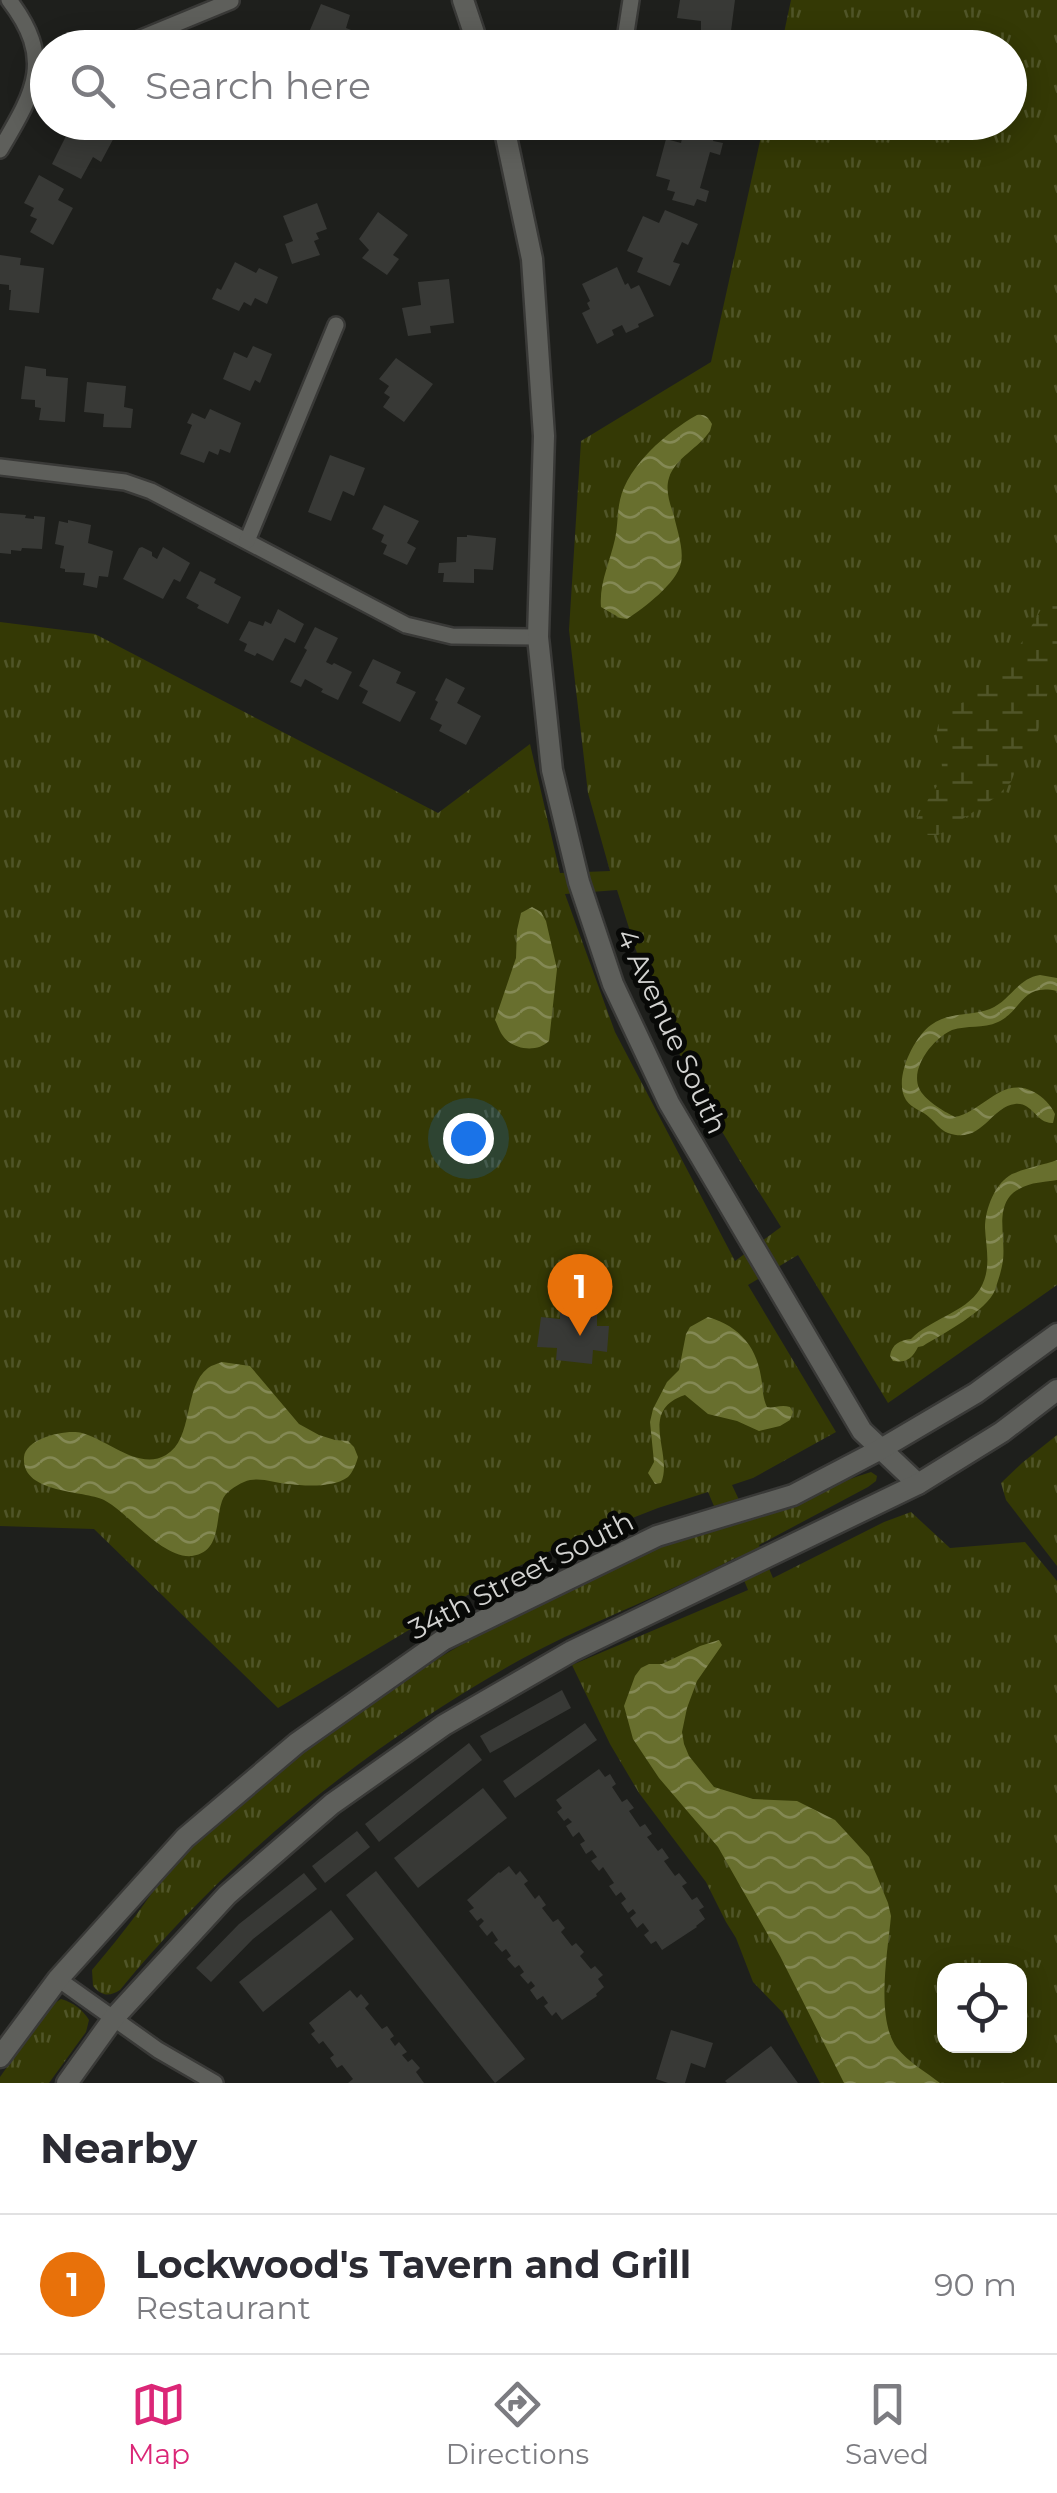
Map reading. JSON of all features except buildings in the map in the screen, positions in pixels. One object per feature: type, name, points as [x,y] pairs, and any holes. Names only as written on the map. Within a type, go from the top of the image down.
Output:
[{"type":"main road","points":[[463,0],[473,30]]},
{"type":"main road","name":"4 Avenue South","points":[[507,140],[532,259],[544,436],[538,636],[552,770],[579,882],[614,984],[669,1103],[697,1153],[862,1431],[918,1484]]},
{"type":"main road","name":"34th Street South","points":[[0,2058],[58,1979],[185,1838],[297,1743],[443,1640],[657,1536],[793,1496],[976,1394],[1057,1334]]},
{"type":"main road","points":[[68,2083],[113,2019],[227,1895],[332,1804],[444,1725],[572,1651],[918,1484],[1002,1432],[1057,1390]]},
{"type":"street","points":[[9,0],[30,35]]},
{"type":"street","points":[[160,30],[232,0]]},
{"type":"street","points":[[627,30],[632,0]]},
{"type":"street","points":[[0,150],[30,98]]},
{"type":"street","points":[[247,541],[336,325]]},
{"type":"street","points":[[0,467],[125,482],[151,491],[406,625],[452,636],[538,636]]},
{"type":"street","points":[[58,1979],[158,2050],[215,2083]]},
{"type":"green space","points":[[791,0],[1057,0],[1057,1285],[888,1403],[798,1255],[748,1285],[836,1432],[753,1478],[732,1485],[748,1519],[855,1477],[871,1472],[877,1476],[868,1487],[759,1545],[773,1578],[911,1512],[950,1548],[1025,1542],[1057,1581],[1057,2083],[820,2083],[783,2013],[753,1982],[736,1938],[706,1882],[639,1793],[572,1665],[748,1590],[735,1558],[536,1651],[401,1734],[251,1852],[161,1942],[120,1990],[103,1994],[93,1986],[92,1970],[166,1874],[220,1821],[312,1744],[410,1676],[514,1616],[624,1562],[722,1525],[708,1492],[558,1547],[503,1574],[278,1708],[94,1529],[0,1526],[0,622],[95,634],[438,813],[530,744],[560,873],[610,871],[588,793],[569,630],[581,441],[711,362],[760,140],[1027,140],[1027,30],[785,30]],"holes":[[[617,890],[664,1023],[694,1083],[781,1227],[735,1261],[615,1032],[565,894]]]},
{"type":"green space","points":[[1057,579],[1057,657],[1038,731],[1025,746],[1011,782],[996,797],[938,835],[920,835],[915,830],[917,817],[942,775],[937,735],[940,722],[983,688],[1010,660]]},
{"type":"green space","points":[[1057,1435],[1057,1566],[1006,1500],[1001,1483]]},
{"type":"green space","points":[[61,1999],[77,2007],[89,2020],[86,2032],[49,2083],[0,2083],[0,2077],[50,2006]]},
{"type":"water","points":[[697,415],[709,420],[710,431],[676,465],[668,483],[681,546],[678,571],[651,602],[627,619],[620,618],[601,607],[601,598],[624,487],[650,451]]},
{"type":"water","points":[[532,907],[546,921],[557,969],[549,1041],[525,1048],[507,1041],[495,1020],[516,958],[521,913]]},
{"type":"water","points":[[1040,975],[1057,978],[1057,991],[1029,994],[998,1022],[945,1034],[925,1054],[917,1080],[925,1097],[955,1117],[1002,1091],[1023,1088],[1049,1104],[1055,1114],[1053,1123],[1042,1120],[1026,1106],[1015,1104],[999,1111],[978,1130],[960,1135],[945,1132],[908,1103],[903,1092],[903,1071],[924,1031],[945,1018],[990,1009],[1026,980]]},
{"type":"water","points":[[1057,1160],[1057,1180],[1024,1187],[1006,1203],[1002,1264],[990,1298],[963,1321],[918,1347],[908,1359],[893,1361],[890,1356],[897,1343],[911,1339],[957,1310],[980,1289],[987,1266],[987,1213],[1001,1184],[1012,1174]]},
{"type":"water","points":[[708,1317],[739,1333],[752,1349],[767,1407],[786,1406],[793,1412],[790,1420],[780,1426],[759,1431],[708,1414],[685,1395],[671,1402],[660,1422],[664,1472],[661,1483],[655,1484],[648,1473],[654,1462],[650,1422],[653,1409],[667,1382],[679,1370],[690,1327]]},
{"type":"water","points":[[222,1362],[250,1366],[299,1424],[319,1435],[348,1441],[358,1457],[348,1477],[319,1485],[261,1480],[241,1484],[223,1498],[208,1549],[192,1556],[158,1543],[104,1500],[42,1484],[26,1469],[26,1450],[39,1440],[66,1432],[82,1433],[134,1457],[156,1459],[166,1455],[181,1437],[200,1377]]},
{"type":"water","points":[[719,1640],[722,1645],[697,1681],[687,1708],[682,1732],[689,1756],[714,1787],[753,1799],[797,1801],[835,1820],[869,1857],[891,1916],[885,1984],[890,2035],[901,2053],[940,2083],[844,2083],[780,1956],[718,1847],[659,1778],[633,1739],[624,1706],[641,1668],[662,1664]]},
{"type":"place","name":"Lockwood's Tavern and Grill","points":[[580,1336]]}]
